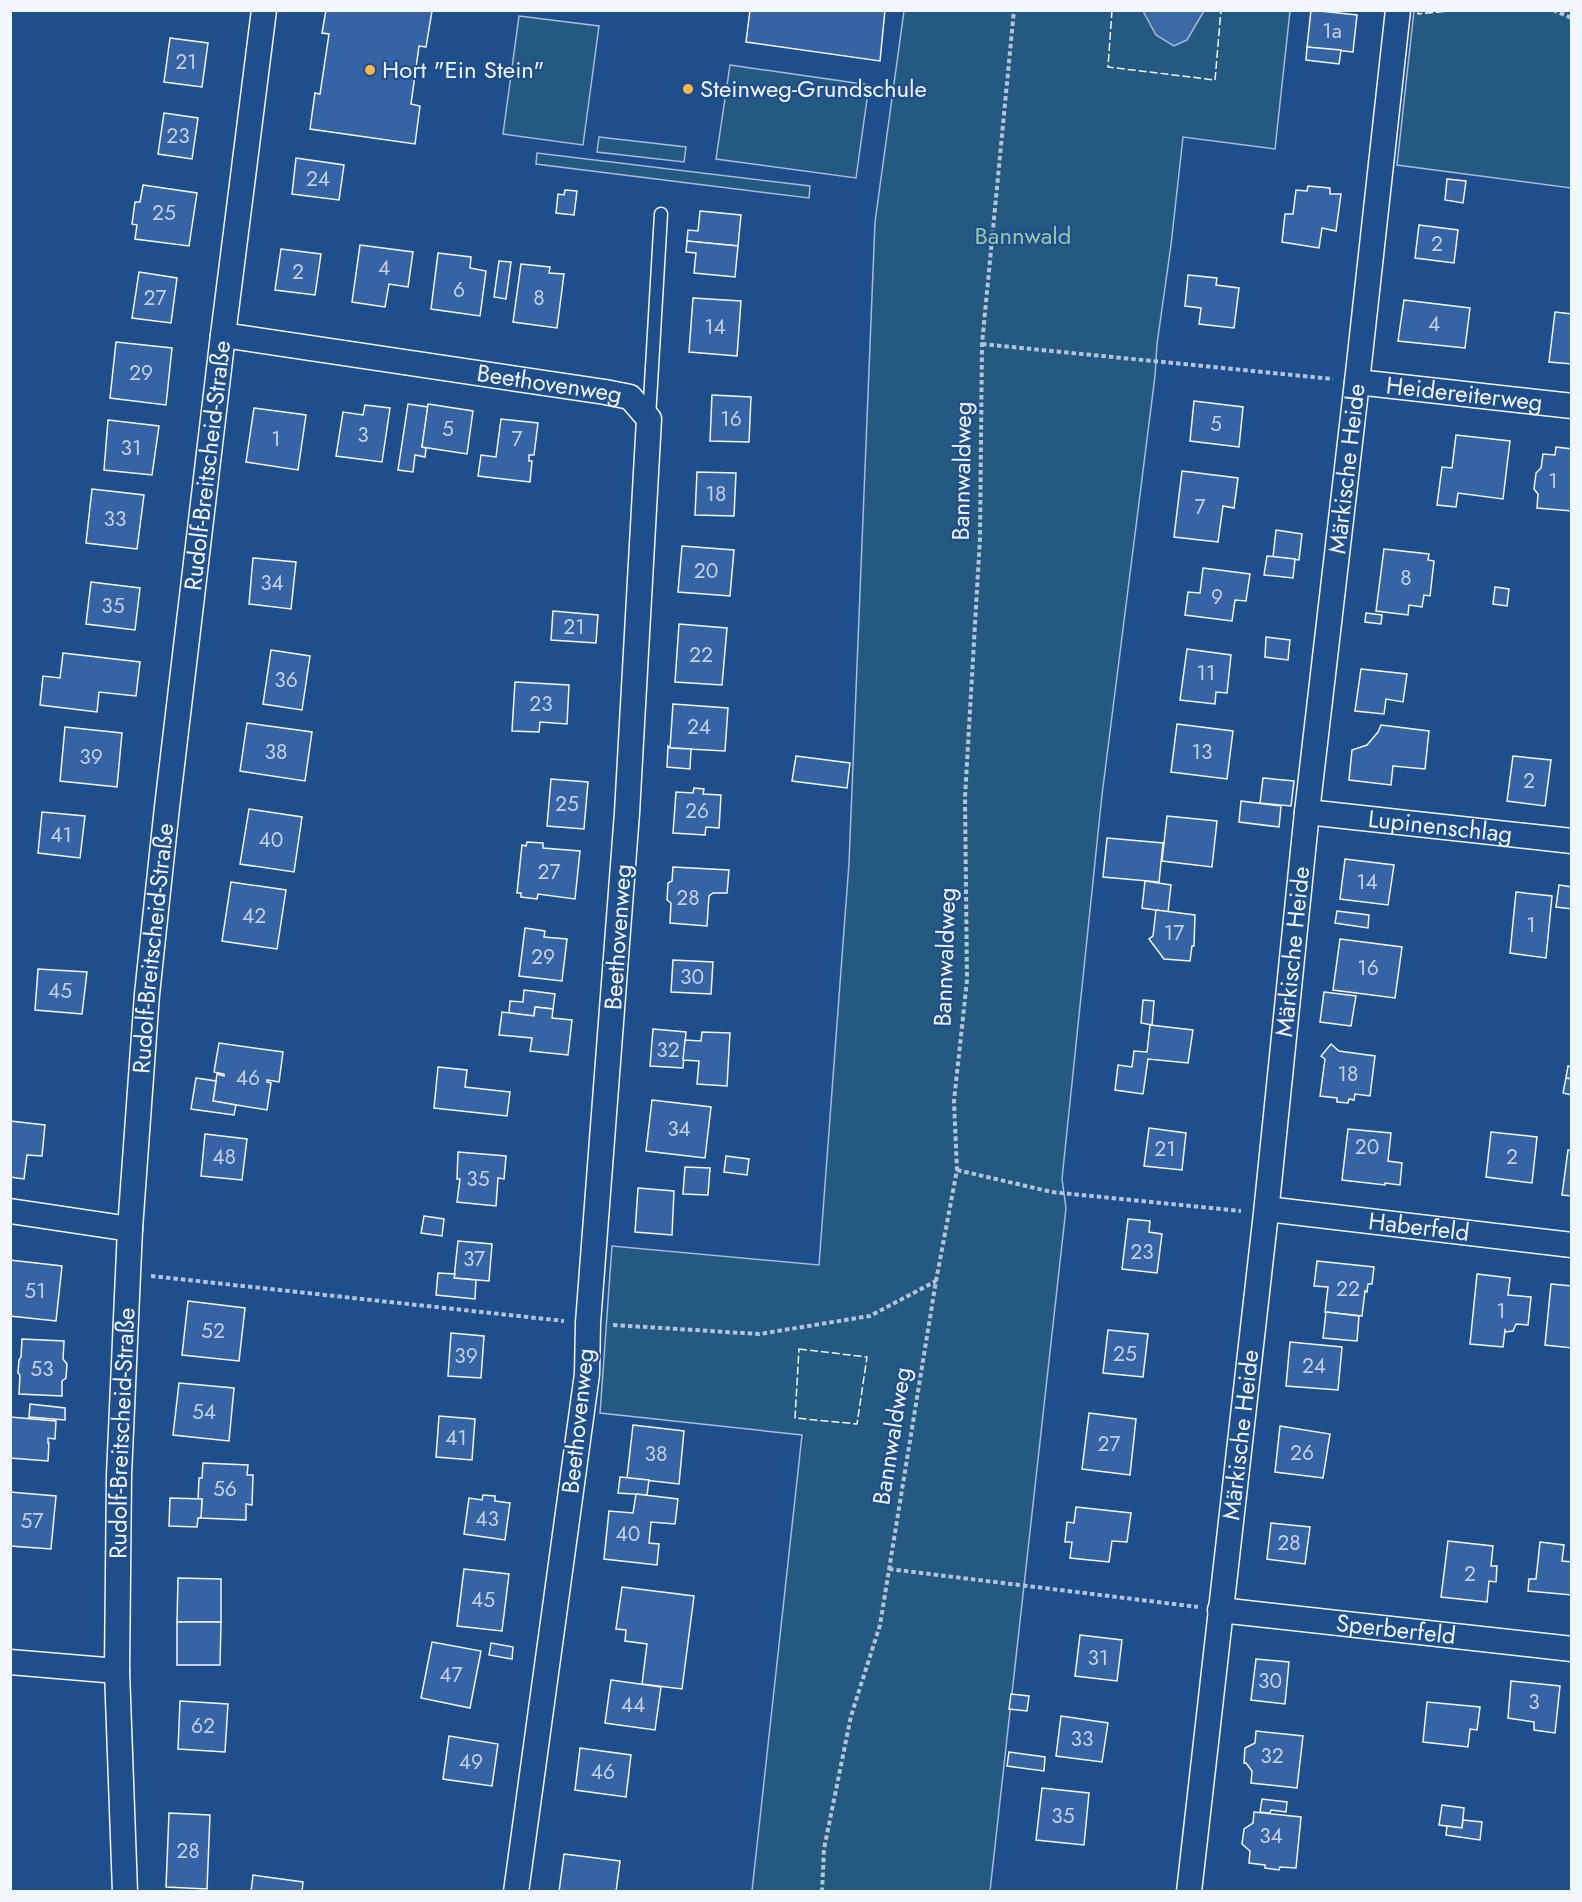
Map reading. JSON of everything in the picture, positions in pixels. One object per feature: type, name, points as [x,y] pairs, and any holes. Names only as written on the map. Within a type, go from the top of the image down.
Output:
[{"type":"street","name":"Rudolf-Breitscheid-Straße","points":[[125,1892],[117,1671],[118,1474],[130,1229],[148,982],[222,335],[264,10]]},
{"type":"street","name":"Märkische Heide","points":[[1189,1892],[1266,1211],[1307,812],[1398,10]]},
{"type":"street","name":"Beethovenweg","points":[[222,335],[605,392],[630,397],[649,419],[627,813],[588,1323],[587,1374],[516,1892]]},
{"type":"street","name":"Heidereiterweg","points":[[1357,382],[1572,406]]},
{"type":"street","name":"Lupinenschlag","points":[[1307,812],[1572,841]]},
{"type":"street","points":[[10,1211],[130,1229]]},
{"type":"street","name":"Haberfeld","points":[[1266,1211],[1572,1245]]},
{"type":"street","name":"Sperberfeld","points":[[1220,1610],[1572,1649]]},
{"type":"street","points":[[10,1662],[117,1671]]},
{"type":"lane","points":[[649,419],[661,214]]},
{"type":"path","name":"Bannwaldweg","points":[[822,1892],[824,1849],[850,1716],[880,1625],[936,1281],[957,1170],[954,1101],[967,980],[965,796],[980,537],[982,344],[1014,10]]},
{"type":"path","points":[[1553,10],[1572,18]]},
{"type":"path","points":[[982,344],[1357,382]]},
{"type":"path","points":[[957,1170],[1052,1192],[1266,1211]]},
{"type":"path","points":[[150,1276],[588,1323],[759,1334],[870,1316],[936,1281]]},
{"type":"path","points":[[889,1569],[1220,1610]]},
{"type":"green space","name":"Bannwald","points":[[904,11],[1290,11],[1275,149],[1183,137],[1102,795],[1062,1179],[1066,1208],[990,1891],[752,1891],[802,1435],[600,1413],[612,1246],[819,1265],[849,863],[875,222]]},
{"type":"green space","points":[[1414,11],[1571,11],[1571,188],[1397,165]]},
{"type":"green space","points":[[519,16],[599,26],[583,145],[503,134]]},
{"type":"green space","points":[[730,65],[869,85],[856,178],[716,159]]},
{"type":"green space","points":[[599,137],[686,147],[684,162],[597,152]]},
{"type":"green space","points":[[537,153],[810,186],[809,198],[536,164]]},
{"type":"shaded area","points":[[1143,11],[1204,11],[1187,40],[1174,46],[1156,35]]},
{"type":"building","name":"Hort \"Ein Stein\"","points":[[326,10],[432,11],[426,47],[419,46],[411,104],[420,106],[415,144],[310,129],[315,93],[320,94],[329,34],[322,33]]},
{"type":"building","points":[[750,10],[885,10],[880,61],[746,42]]},
{"type":"building","points":[[1311,10],[1357,15],[1353,52],[1307,47]]},
{"type":"building","points":[[170,38],[208,43],[202,87],[164,82]]},
{"type":"building","points":[[1307,47],[1341,50],[1339,64],[1306,60]]},
{"type":"building","points":[[164,113],[198,118],[192,159],[158,154]]},
{"type":"building","points":[[296,158],[344,165],[339,200],[292,194]]},
{"type":"building","points":[[1447,179],[1466,181],[1463,203],[1445,200]]},
{"type":"building","points":[[143,185],[197,193],[189,246],[135,239],[137,225],[132,224],[135,202],[140,202]]},
{"type":"building","points":[[1308,186],[1330,188],[1330,194],[1341,194],[1336,231],[1322,228],[1319,248],[1282,242],[1285,214],[1293,214],[1296,190],[1307,191]]},
{"type":"building","points":[[565,190],[577,191],[574,215],[556,213],[558,194],[564,195]]},
{"type":"building","points":[[700,211],[741,215],[738,246],[687,241],[688,230],[698,231]]},
{"type":"building","points":[[1419,225],[1458,230],[1454,263],[1415,258]]},
{"type":"building","points":[[687,241],[738,246],[735,277],[694,273],[696,253],[686,252]]},
{"type":"building","points":[[360,245],[413,252],[408,287],[389,284],[385,307],[352,302]]},
{"type":"building","points":[[281,249],[321,254],[315,295],[275,290]]},
{"type":"building","points":[[438,253],[471,257],[470,268],[486,271],[480,316],[431,309]]},
{"type":"building","points":[[499,261],[511,262],[506,299],[494,297]]},
{"type":"building","points":[[521,264],[550,267],[549,273],[564,274],[557,328],[513,322]]},
{"type":"building","points":[[139,272],[177,278],[171,323],[132,318]]},
{"type":"building","points":[[1188,275],[1217,278],[1216,285],[1239,288],[1234,328],[1199,324],[1201,308],[1185,306]]},
{"type":"building","points":[[693,298],[741,301],[737,356],[689,352]]},
{"type":"building","points":[[1404,300],[1470,308],[1465,348],[1398,341]]},
{"type":"building","points":[[1555,312],[1572,314],[1572,364],[1549,362]]},
{"type":"building","points":[[116,342],[172,348],[166,405],[110,398]]},
{"type":"building","points":[[712,395],[751,397],[749,442],[710,441]]},
{"type":"building","points":[[1194,401],[1243,407],[1239,447],[1190,441]]},
{"type":"building","points":[[408,404],[428,407],[422,447],[426,448],[425,457],[415,455],[413,472],[398,470]]},
{"type":"building","points":[[428,404],[473,411],[467,454],[422,447]]},
{"type":"building","points":[[365,405],[390,408],[382,462],[336,456],[343,412],[363,415]]},
{"type":"building","points":[[254,408],[306,415],[298,470],[246,462]]},
{"type":"building","points":[[501,419],[538,423],[534,455],[529,455],[529,461],[532,461],[530,482],[478,476],[481,455],[496,457]]},
{"type":"building","points":[[108,420],[159,426],[152,475],[104,470]]},
{"type":"building","points":[[1456,435],[1510,441],[1503,499],[1458,493],[1456,507],[1437,505],[1442,467],[1452,468]]},
{"type":"building","points":[[1556,447],[1572,449],[1572,511],[1537,508],[1538,494],[1534,489],[1536,473],[1541,468],[1543,454],[1555,455]]},
{"type":"building","points":[[1182,471],[1238,478],[1234,508],[1223,506],[1218,542],[1174,537]]},
{"type":"building","points":[[697,472],[736,473],[734,516],[695,515]]},
{"type":"building","points":[[92,489],[144,495],[137,549],[86,543]]},
{"type":"building","points":[[1276,530],[1302,534],[1299,560],[1273,557]]},
{"type":"building","points":[[682,546],[734,550],[730,596],[678,592]]},
{"type":"building","points":[[1384,549],[1429,554],[1428,560],[1434,561],[1430,596],[1424,595],[1422,607],[1409,605],[1408,615],[1376,611]]},
{"type":"building","points":[[1267,556],[1295,559],[1293,578],[1264,575]]},
{"type":"building","points":[[253,558],[296,562],[291,609],[249,604]]},
{"type":"building","points":[[1203,568],[1250,574],[1246,601],[1235,600],[1232,621],[1185,615],[1188,592],[1200,593]]},
{"type":"building","points":[[91,582],[140,588],[135,630],[86,624]]},
{"type":"building","points":[[1495,587],[1509,589],[1507,606],[1493,604]]},
{"type":"building","points":[[553,611],[598,615],[596,643],[551,640]]},
{"type":"building","points":[[1366,613],[1382,615],[1381,624],[1365,622]]},
{"type":"building","points":[[679,624],[727,628],[722,685],[675,682]]},
{"type":"building","points":[[1266,637],[1290,640],[1288,660],[1265,657]]},
{"type":"building","points":[[1187,649],[1231,655],[1227,693],[1216,692],[1215,704],[1180,700]]},
{"type":"building","points":[[271,650],[310,656],[302,710],[263,704]]},
{"type":"building","points":[[63,653],[140,662],[136,696],[99,692],[97,712],[40,705],[43,676],[60,678]]},
{"type":"building","points":[[1361,669],[1407,674],[1403,702],[1386,699],[1384,714],[1355,711]]},
{"type":"building","points":[[515,682],[569,685],[567,724],[540,722],[539,732],[512,731]]},
{"type":"building","points":[[673,704],[728,708],[725,751],[670,748]]},
{"type":"building","points":[[247,723],[312,732],[305,781],[240,771]]},
{"type":"building","points":[[1177,724],[1233,731],[1227,779],[1171,772]]},
{"type":"building","points":[[1381,725],[1429,731],[1425,769],[1393,766],[1391,785],[1349,780],[1352,750],[1367,745]]},
{"type":"building","points":[[65,727],[122,733],[117,787],[60,781]]},
{"type":"building","points":[[668,746],[691,749],[690,769],[667,767]]},
{"type":"building","points":[[796,756],[850,763],[847,788],[792,781]]},
{"type":"building","points":[[1513,756],[1551,760],[1545,806],[1507,801]]},
{"type":"building","points":[[1263,778],[1294,781],[1291,806],[1260,803]]},
{"type":"building","points":[[551,779],[588,782],[584,829],[547,826]]},
{"type":"building","points":[[694,788],[704,789],[703,794],[721,795],[719,828],[706,827],[705,835],[673,833],[676,792],[693,793]]},
{"type":"building","points":[[1241,801],[1281,806],[1279,827],[1239,822]]},
{"type":"building","points":[[249,809],[302,817],[294,872],[240,864]]},
{"type":"building","points":[[42,812],[85,816],[80,858],[38,853]]},
{"type":"building","points":[[1167,816],[1217,821],[1212,867],[1162,861]]},
{"type":"building","points":[[1107,838],[1163,843],[1159,882],[1103,877]]},
{"type":"building","points":[[527,842],[543,843],[543,848],[580,851],[575,899],[538,894],[537,899],[521,897],[521,893],[517,893],[522,845],[526,846]]},
{"type":"building","points":[[1345,859],[1394,865],[1388,905],[1340,899]]},
{"type":"building","points":[[673,867],[729,870],[727,893],[713,893],[709,896],[707,926],[670,923],[671,903],[667,900],[668,883],[672,881]]},
{"type":"building","points":[[1145,881],[1171,885],[1168,912],[1142,908]]},
{"type":"building","points":[[231,882],[286,890],[277,949],[222,941]]},
{"type":"building","points":[[1559,885],[1572,887],[1572,909],[1556,907]]},
{"type":"building","points":[[1516,892],[1552,896],[1546,958],[1510,953]]},
{"type":"building","points":[[1156,910],[1195,915],[1194,946],[1192,946],[1190,961],[1164,959],[1149,939],[1153,936]]},
{"type":"building","points":[[1337,911],[1369,915],[1368,928],[1335,923]]},
{"type":"building","points":[[525,928],[545,931],[544,937],[567,939],[562,981],[519,976]]},
{"type":"building","points":[[1340,939],[1402,947],[1395,998],[1333,990]]},
{"type":"building","points":[[673,960],[713,962],[711,994],[671,992]]},
{"type":"building","points":[[38,969],[87,972],[82,1014],[35,1010]]},
{"type":"building","points":[[524,990],[555,994],[553,1009],[535,1007],[534,1016],[509,1013],[510,1001],[523,1002]]},
{"type":"building","points":[[1324,992],[1356,996],[1351,1026],[1320,1022]]},
{"type":"building","points":[[1143,1000],[1154,1001],[1152,1025],[1141,1023]]},
{"type":"building","points":[[535,1007],[553,1009],[552,1018],[572,1020],[568,1055],[530,1051],[532,1038],[499,1035],[502,1012],[534,1016]]},
{"type":"building","points":[[1150,1025],[1193,1030],[1188,1063],[1148,1059],[1143,1094],[1115,1090],[1118,1065],[1132,1067],[1134,1051],[1147,1052]]},
{"type":"building","points":[[653,1029],[686,1032],[683,1068],[650,1066]]},
{"type":"building","points":[[702,1032],[730,1033],[727,1086],[697,1084],[699,1061],[683,1060],[685,1040],[701,1041]]},
{"type":"building","points":[[219,1043],[283,1052],[279,1082],[267,1080],[271,1083],[267,1110],[213,1101],[217,1074],[224,1076],[224,1074],[214,1072]]},
{"type":"building","points":[[1331,1044],[1339,1051],[1375,1056],[1370,1096],[1355,1094],[1354,1100],[1349,1099],[1348,1103],[1337,1102],[1337,1098],[1320,1096],[1325,1059],[1321,1056]]},
{"type":"building","points":[[1568,1066],[1572,1067],[1572,1079],[1566,1078]]},
{"type":"building","points":[[438,1067],[467,1070],[465,1087],[510,1092],[507,1116],[434,1108]]},
{"type":"building","points":[[196,1078],[216,1081],[213,1101],[236,1105],[234,1115],[191,1109]]},
{"type":"building","points":[[1566,1078],[1572,1079],[1572,1095],[1563,1093]]},
{"type":"building","points":[[652,1100],[711,1107],[705,1158],[646,1151]]},
{"type":"building","points":[[10,1121],[45,1125],[42,1156],[27,1155],[24,1179],[10,1177]]},
{"type":"building","points":[[1149,1128],[1186,1133],[1182,1170],[1144,1166]]},
{"type":"building","points":[[1348,1129],[1391,1133],[1388,1161],[1402,1163],[1400,1185],[1342,1180]]},
{"type":"building","points":[[1491,1132],[1537,1137],[1532,1183],[1486,1177]]},
{"type":"building","points":[[205,1134],[247,1139],[242,1180],[201,1176]]},
{"type":"building","points":[[1568,1150],[1572,1150],[1572,1196],[1562,1195]]},
{"type":"building","points":[[458,1152],[506,1156],[504,1179],[498,1178],[496,1206],[457,1202],[460,1179],[457,1179]]},
{"type":"building","points":[[726,1156],[749,1159],[747,1175],[724,1172]]},
{"type":"building","points":[[685,1167],[710,1168],[708,1195],[683,1194]]},
{"type":"building","points":[[638,1188],[674,1191],[672,1235],[635,1232]]},
{"type":"building","points":[[424,1216],[444,1219],[442,1236],[421,1233]]},
{"type":"building","points":[[1128,1219],[1150,1221],[1149,1232],[1162,1234],[1157,1273],[1122,1269]]},
{"type":"building","points":[[458,1241],[492,1244],[489,1281],[454,1278]]},
{"type":"building","points":[[10,1260],[62,1266],[56,1321],[10,1316]]},
{"type":"building","points":[[1317,1261],[1374,1267],[1372,1284],[1368,1284],[1367,1292],[1365,1291],[1362,1316],[1325,1312],[1328,1287],[1314,1286]]},
{"type":"building","points":[[438,1273],[455,1274],[454,1278],[476,1280],[475,1299],[436,1295]]},
{"type":"building","points":[[1477,1274],[1510,1278],[1508,1295],[1531,1297],[1528,1325],[1516,1324],[1513,1331],[1506,1332],[1505,1330],[1503,1347],[1470,1344]]},
{"type":"building","points":[[1551,1284],[1572,1286],[1572,1348],[1545,1345]]},
{"type":"building","points":[[188,1301],[245,1308],[239,1361],[182,1355]]},
{"type":"building","points":[[1326,1312],[1359,1316],[1357,1341],[1323,1338]]},
{"type":"building","points":[[1108,1330],[1148,1334],[1143,1377],[1103,1373]]},
{"type":"building","points":[[451,1333],[484,1336],[481,1378],[448,1376]]},
{"type":"building","points":[[22,1339],[64,1341],[63,1359],[67,1364],[66,1378],[62,1381],[62,1396],[19,1394],[20,1375],[18,1373]]},
{"type":"building","points":[[1290,1342],[1342,1347],[1338,1390],[1286,1386]]},
{"type":"building","points":[[179,1383],[234,1388],[229,1441],[173,1435]]},
{"type":"building","points":[[30,1404],[65,1408],[65,1420],[29,1417]]},
{"type":"building","points":[[1089,1413],[1136,1419],[1130,1475],[1082,1469]]},
{"type":"building","points":[[439,1416],[475,1419],[472,1460],[436,1457]]},
{"type":"building","points":[[10,1417],[56,1421],[55,1439],[48,1438],[48,1461],[10,1458]]},
{"type":"building","points":[[633,1425],[684,1431],[679,1484],[627,1478]]},
{"type":"building","points":[[1280,1426],[1330,1434],[1323,1478],[1275,1472]]},
{"type":"building","points":[[203,1463],[248,1465],[247,1475],[253,1475],[252,1505],[246,1504],[246,1520],[201,1518],[202,1499],[198,1500],[199,1478],[202,1478]]},
{"type":"building","points":[[620,1477],[649,1480],[647,1495],[618,1493]]},
{"type":"building","points":[[10,1492],[56,1496],[51,1549],[10,1546]]},
{"type":"building","points":[[636,1494],[678,1499],[675,1524],[651,1522],[649,1543],[659,1544],[657,1565],[604,1559],[609,1511],[633,1513]]},
{"type":"building","points":[[483,1495],[495,1496],[495,1501],[510,1503],[505,1540],[464,1534],[469,1498],[482,1500]]},
{"type":"building","points":[[170,1498],[202,1499],[201,1518],[198,1518],[197,1527],[169,1526]]},
{"type":"building","points":[[1076,1507],[1131,1513],[1127,1542],[1112,1541],[1109,1562],[1070,1558],[1072,1542],[1065,1542],[1067,1522],[1074,1523]]},
{"type":"building","points":[[1271,1523],[1310,1527],[1305,1564],[1267,1559]]},
{"type":"building","points":[[1448,1541],[1493,1546],[1491,1566],[1497,1566],[1496,1582],[1489,1581],[1487,1602],[1441,1597]]},
{"type":"building","points":[[1540,1542],[1564,1545],[1562,1561],[1572,1562],[1572,1595],[1528,1591],[1529,1579],[1536,1579]]},
{"type":"building","points":[[464,1569],[509,1574],[502,1631],[457,1626]]},
{"type":"building","points":[[178,1578],[221,1579],[221,1622],[177,1622]]},
{"type":"building","points":[[622,1587],[694,1596],[682,1689],[642,1684],[647,1644],[625,1641],[626,1630],[616,1629]]},
{"type":"building","points":[[177,1622],[221,1622],[220,1665],[177,1665]]},
{"type":"building","points":[[1080,1635],[1122,1640],[1117,1681],[1075,1676]]},
{"type":"building","points":[[432,1642],[481,1651],[470,1708],[421,1698]]},
{"type":"building","points":[[491,1643],[513,1647],[512,1659],[489,1655]]},
{"type":"building","points":[[1256,1659],[1289,1662],[1285,1704],[1251,1700]]},
{"type":"building","points":[[611,1680],[661,1687],[655,1730],[605,1723]]},
{"type":"building","points":[[1511,1681],[1560,1686],[1555,1733],[1534,1730],[1534,1722],[1508,1718]]},
{"type":"building","points":[[1011,1694],[1029,1696],[1027,1711],[1009,1709]]},
{"type":"building","points":[[180,1701],[228,1704],[225,1752],[178,1749]]},
{"type":"building","points":[[1427,1702],[1480,1707],[1477,1730],[1470,1729],[1468,1747],[1423,1742]]},
{"type":"building","points":[[1061,1716],[1108,1723],[1102,1762],[1056,1756]]},
{"type":"building","points":[[1256,1731],[1303,1736],[1297,1788],[1251,1783],[1252,1771],[1244,1763],[1245,1748],[1255,1743]]},
{"type":"building","points":[[449,1736],[498,1744],[492,1786],[443,1779]]},
{"type":"building","points":[[580,1748],[631,1755],[626,1797],[575,1790]]},
{"type":"building","points":[[1009,1752],[1045,1757],[1044,1771],[1007,1766]]},
{"type":"building","points":[[1042,1788],[1089,1793],[1084,1845],[1036,1840]]},
{"type":"building","points":[[1262,1799],[1287,1802],[1286,1812],[1271,1810],[1270,1813],[1260,1812]]},
{"type":"building","points":[[1442,1805],[1464,1808],[1462,1828],[1439,1825]]},
{"type":"building","points":[[1254,1812],[1301,1817],[1296,1868],[1280,1867],[1279,1870],[1249,1863],[1250,1851],[1242,1844],[1244,1829],[1253,1823]]},
{"type":"building","points":[[169,1813],[210,1815],[207,1889],[166,1887]]},
{"type":"building","points":[[1463,1820],[1482,1822],[1480,1840],[1446,1835],[1447,1826],[1462,1828]]},
{"type":"building","points":[[564,1854],[620,1861],[616,1892],[559,1892]]},
{"type":"building","points":[[253,1875],[303,1882],[302,1892],[251,1892]]},
{"type":"fence","points":[[1112,10],[1108,67],[1215,80],[1221,10]]},
{"type":"fence","points":[[1418,10],[1418,14],[1459,10]]},
{"type":"fence","points":[[799,1349],[867,1357],[857,1424],[795,1418],[799,1349]]},
{"type":"place","name":"Hort \"Ein Stein\"","points":[[370,70]]},
{"type":"place","name":"Steinweg-Grundschule","points":[[688,89]]}]
